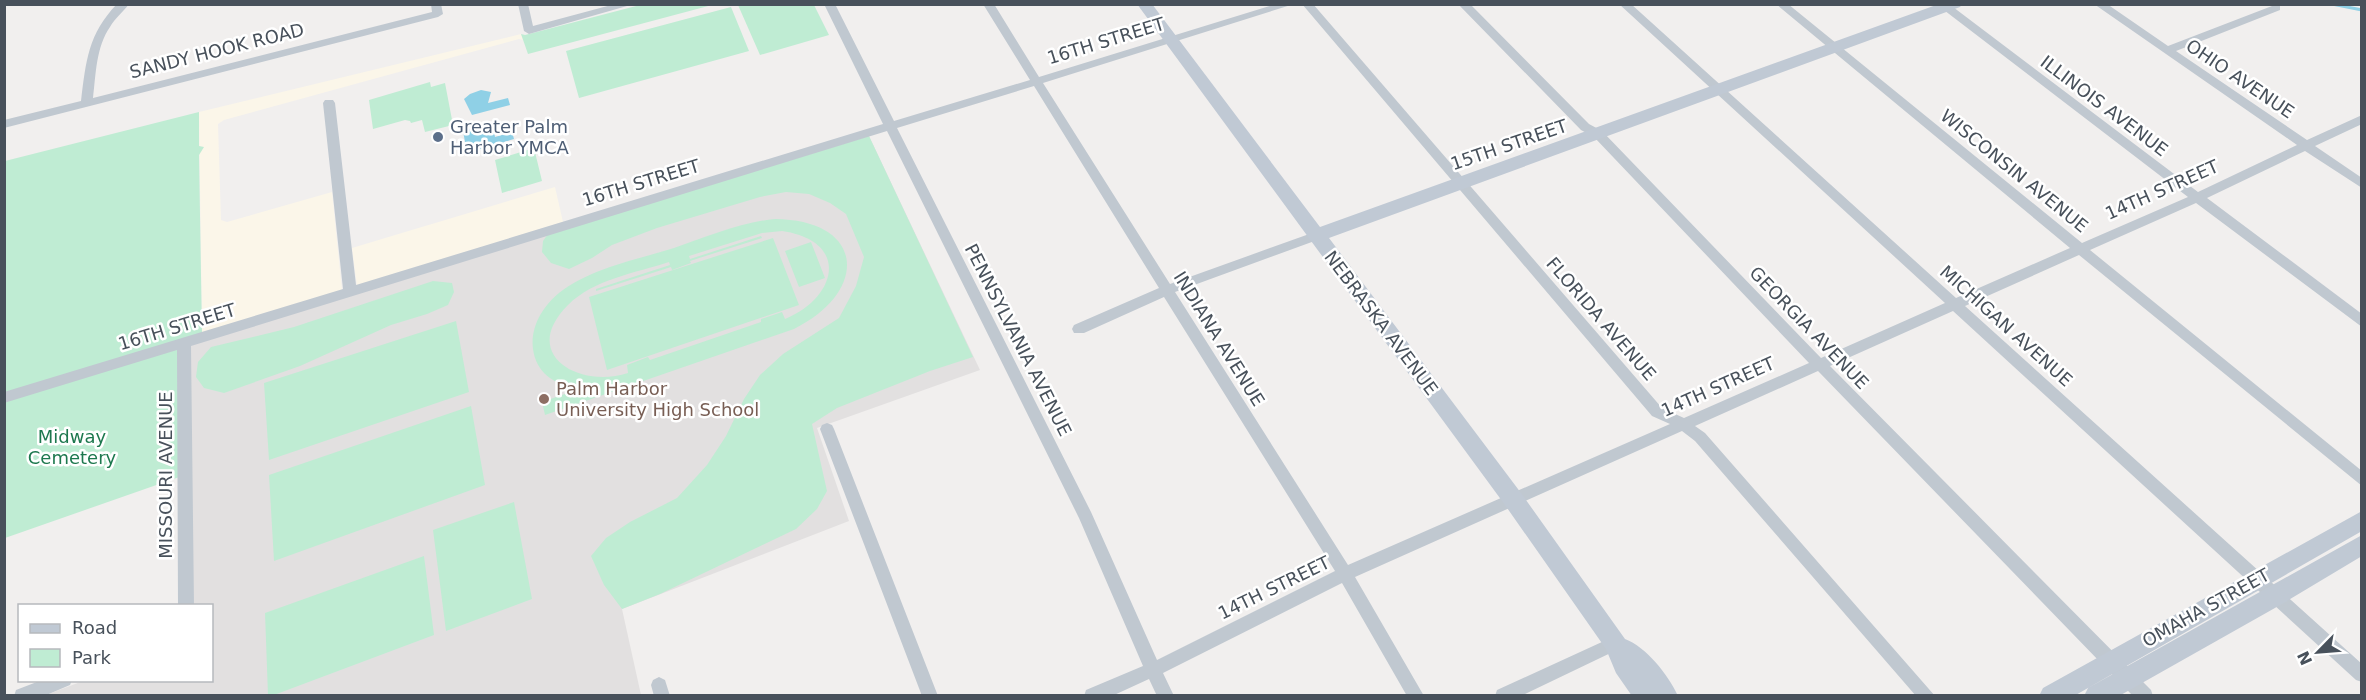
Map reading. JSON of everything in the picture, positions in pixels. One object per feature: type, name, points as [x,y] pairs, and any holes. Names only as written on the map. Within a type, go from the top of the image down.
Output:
[{"type":"street","points":[[87,102],[93,44],[108,20],[124,4]]},
{"type":"street","points":[[523,4],[529,31],[629,4]]},
{"type":"street","name":"PENNSYLVANIA AVENUE","points":[[829,4],[1086,517],[1166,696]]},
{"type":"street","name":"INDIANA AVENUE","points":[[988,4],[1345,574],[1416,696]]},
{"type":"street","name":"NEBRASKA AVENUE","points":[[1144,4],[1513,499],[1615,644],[1624,665],[1647,696]]},
{"type":"street","name":"16TH STREET","points":[[4,398],[1290,4]]},
{"type":"street","name":"FLORIDA AVENUE","points":[[1307,4],[1657,412],[1683,424],[1700,437],[1927,696]]},
{"type":"street","name":"GEORGIA AVENUE","points":[[1463,4],[1585,127],[1598,134],[1819,364],[2145,696]]},
{"type":"street","name":"MICHIGAN AVENUE","points":[[1624,4],[2256,582],[2361,675]]},
{"type":"street","name":"WISCONSIN AVENUE","points":[[1782,4],[2361,480]]},
{"type":"street","name":"OHIO AVENUE","points":[[2099,4],[2361,184]]},
{"type":"street","name":"15TH STREET","points":[[1079,328],[1167,290],[1719,91],[1947,6]]},
{"type":"street","name":"ILLINOIS AVENUE","points":[[1947,6],[2361,322]]},
{"type":"street","points":[[2166,51],[2276,8]]},
{"type":"street","name":"SANDY HOOK ROAD","points":[[4,124],[437,9]]},
{"type":"street","points":[[329,103],[350,292]]},
{"type":"street","name":"14TH STREET","points":[[1092,696],[1153,670],[1345,574],[2196,198],[2303,144],[2361,119]]},
{"type":"street","name":"MISSOURI AVENUE","points":[[184,344],[186,604]]},
{"type":"street","points":[[827,429],[930,696]]},
{"type":"street","name":"OMAHA STREET","points":[[2051,696],[2256,582],[2361,520]]},
{"type":"street","name":"OMAHA STREET","points":[[2096,696],[2274,597],[2361,544]]},
{"type":"street","points":[[1503,696],[1615,644]]},
{"type":"street","name":"NEBRASKA AVENUE","points":[[1615,644],[1636,658],[1666,696]]},
{"type":"street","points":[[22,696],[61,682]]},
{"type":"shaded area","points":[[521,34],[523,40],[519,39],[224,120],[218,124],[221,220],[227,222],[332,192],[342,290],[202,334],[199,112]]},
{"type":"shaded area","name":"Palm Harbor University High School","points":[[869,136],[980,370],[817,428],[849,521],[622,609],[641,695],[43,696],[80,682],[213,682],[213,604],[193,604],[189,345]]},
{"type":"shaded area","points":[[555,187],[563,222],[357,286],[352,248]]},
{"type":"green space","points":[[640,5],[712,5],[528,54],[521,34],[525,35]]},
{"type":"green space","points":[[738,5],[814,5],[829,35],[760,55]]},
{"type":"green space","points":[[731,7],[749,51],[579,98],[566,51]]},
{"type":"green space","points":[[430,82],[431,87],[445,83],[453,125],[425,132],[422,120],[411,123],[405,120],[373,129],[369,100]]},
{"type":"green space","points":[[199,112],[199,146],[204,147],[199,155],[202,334],[5,394],[5,161]]},
{"type":"green space","points":[[869,136],[973,357],[930,371],[837,408],[812,424],[827,491],[817,509],[796,529],[660,594],[622,609],[604,585],[591,556],[606,538],[630,522],[677,498],[707,465],[760,375],[783,354],[839,318],[856,286],[864,257],[846,214],[830,203],[809,194],[786,192],[760,197],[657,228],[612,245],[569,269],[551,263],[542,252],[543,241],[548,234]]},
{"type":"green space","points":[[534,148],[542,181],[502,193],[495,160]]},
{"type":"green space","points":[[775,219],[805,222],[827,231],[841,244],[847,260],[845,278],[835,296],[818,314],[794,329],[545,415],[542,402],[576,390],[547,376],[538,365],[533,349],[534,333],[539,318],[559,293],[599,271]],"holes":[[[782,231],[804,237],[819,246],[827,257],[829,270],[825,284],[816,297],[803,309],[785,319],[782,312],[761,319],[761,322],[650,360],[648,357],[627,365],[628,373],[609,377],[591,376],[574,371],[561,363],[552,352],[550,339],[554,323],[578,296],[603,283],[669,262],[670,265],[596,289],[596,291],[671,267],[672,270],[691,263],[690,261],[762,238],[761,236],[690,259],[689,256],[762,233]]]},
{"type":"green space","points":[[773,238],[799,305],[607,370],[589,297]]},
{"type":"green space","points":[[811,242],[825,278],[799,287],[785,251]]},
{"type":"green space","points":[[433,281],[452,283],[454,292],[448,305],[391,325],[300,366],[224,393],[204,388],[196,377],[198,362],[211,347],[294,327]]},
{"type":"green space","points":[[456,321],[469,392],[269,460],[264,383]]},
{"type":"green space","name":"Midway Cemetery","points":[[184,347],[185,475],[5,538],[4,401]]},
{"type":"green space","points":[[471,406],[485,485],[274,561],[269,475]]},
{"type":"green space","points":[[514,502],[532,599],[446,631],[433,530]]},
{"type":"green space","points":[[424,556],[434,635],[274,695],[268,695],[265,613]]},
{"type":"water","points":[[481,90],[491,92],[488,103],[508,98],[510,105],[472,115],[464,99]]},
{"type":"water","points":[[495,121],[496,125],[493,126],[495,137],[512,132],[514,139],[467,153],[463,131]]},
{"type":"waterway","points":[[2332,4],[2362,10]]},
{"type":"place","name":"Greater Palm Harbor YMCA","points":[[438,137]]},
{"type":"place","name":"Palm Harbor University High School","points":[[544,399]]}]
